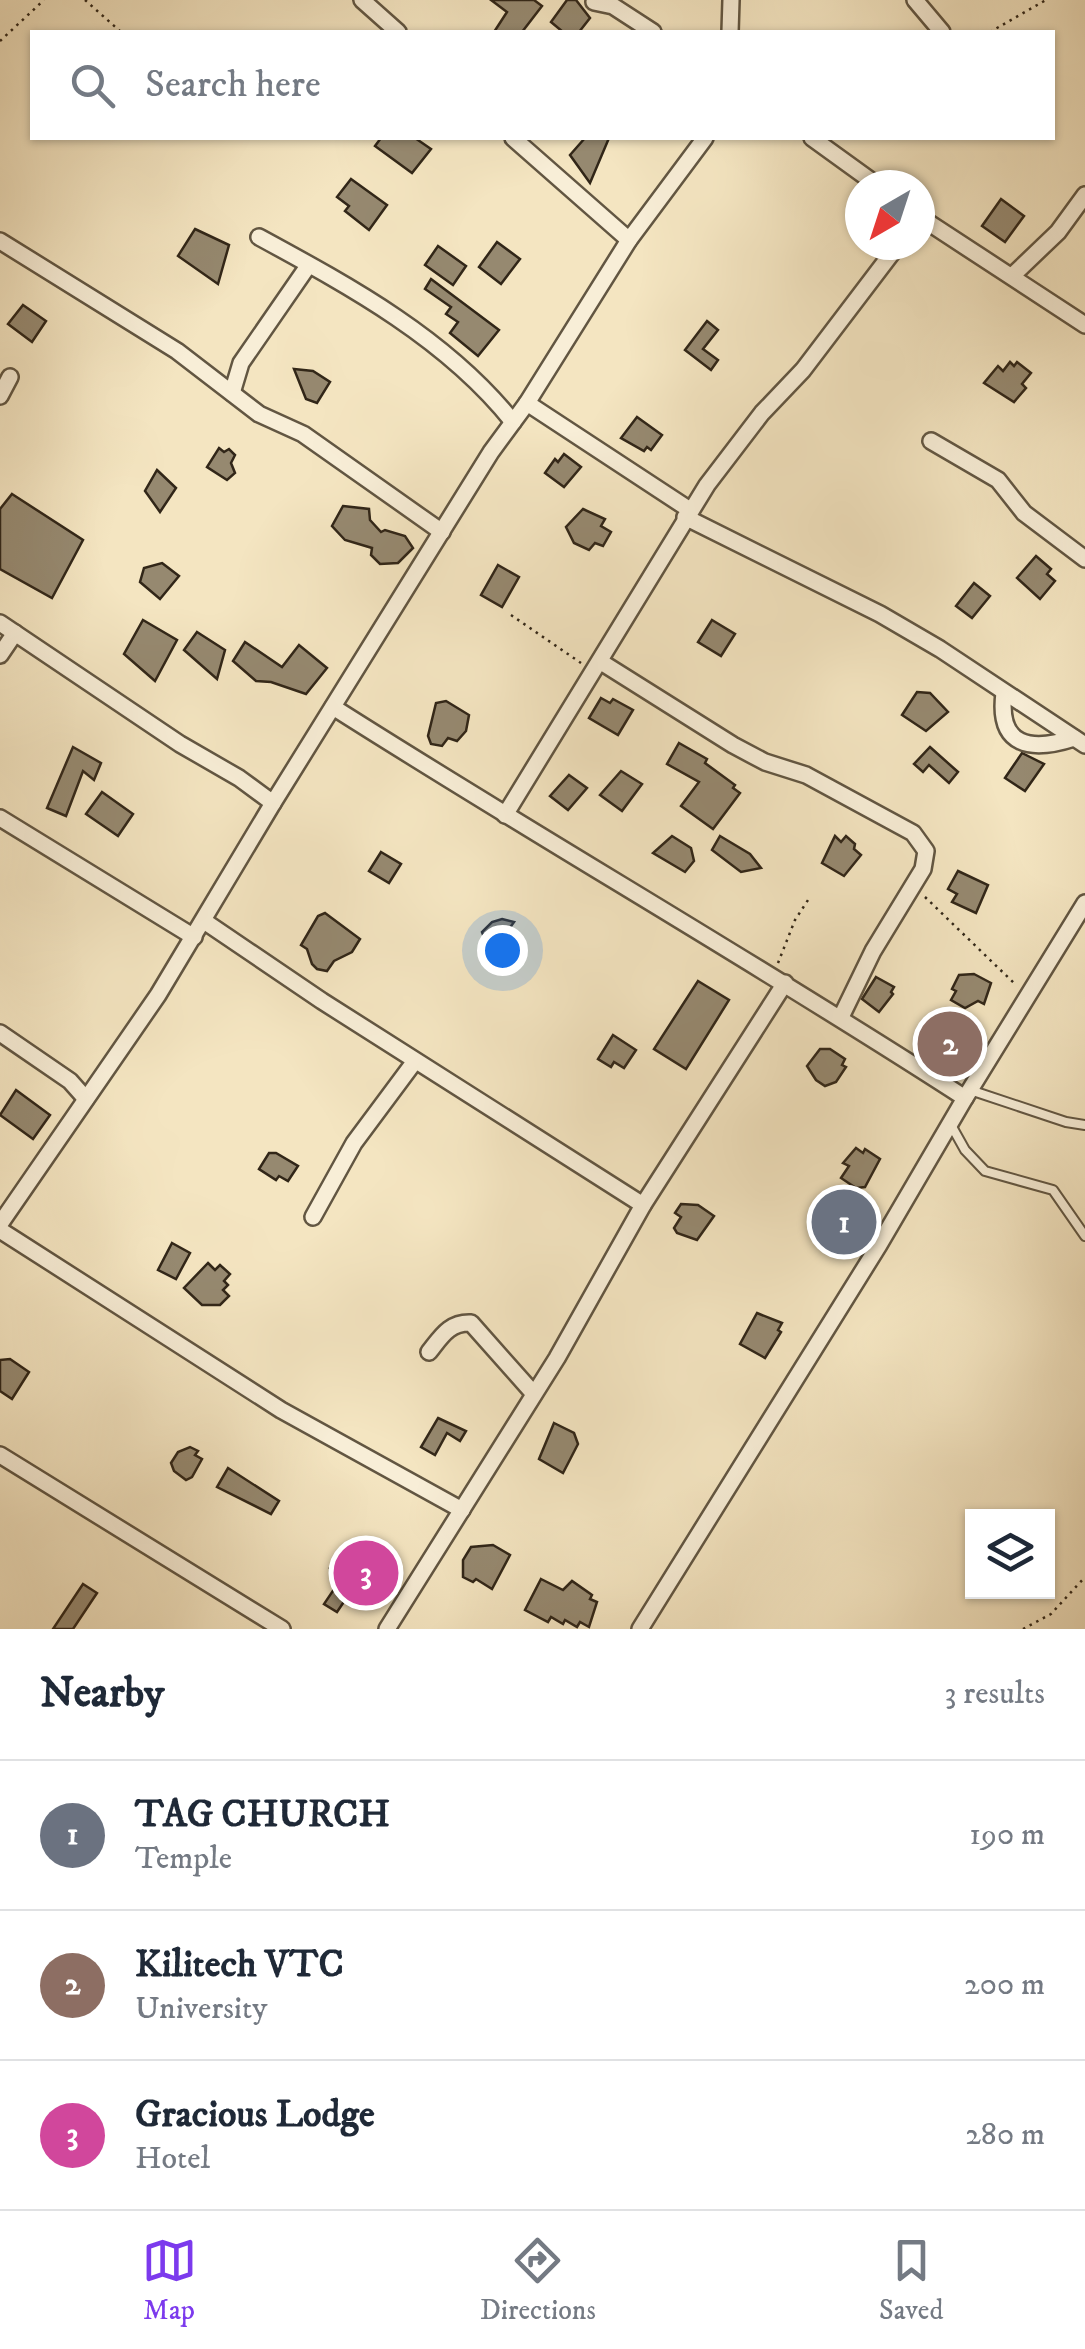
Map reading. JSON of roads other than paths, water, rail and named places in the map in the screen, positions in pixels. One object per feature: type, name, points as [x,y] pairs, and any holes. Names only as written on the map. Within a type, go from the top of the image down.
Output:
[{"type":"street","points":[[362,0],[396,30]]},
{"type":"street","points":[[730,30],[731,0]]},
{"type":"street","points":[[915,0],[940,30]]},
{"type":"street","points":[[594,2],[613,6],[650,30]]},
{"type":"street","points":[[515,140],[629,240]]},
{"type":"street","points":[[462,1510],[281,1410],[0,1227],[158,995],[272,803],[629,240],[704,140]]},
{"type":"street","points":[[815,140],[856,170]]},
{"type":"street","points":[[1012,276],[1048,243],[1085,196]]},
{"type":"street","points":[[935,229],[1085,325]]},
{"type":"street","points":[[260,236],[388,312],[481,383],[513,422]]},
{"type":"street","points":[[0,241],[146,331],[269,420],[304,434],[442,532]]},
{"type":"street","points":[[505,815],[598,667],[687,514],[762,413],[802,370],[886,260]]},
{"type":"street","points":[[232,393],[241,363],[308,266]]},
{"type":"street","points":[[0,396],[10,378]]},
{"type":"street","points":[[527,403],[687,514],[880,614],[1079,741]]},
{"type":"street","points":[[931,441],[998,480],[1024,513],[1085,559]]},
{"type":"street","points":[[0,623],[272,803]]},
{"type":"street","points":[[0,654],[15,632]]},
{"type":"street","points":[[598,667],[765,762],[806,774],[913,834],[926,851],[923,868],[861,973],[841,1017]]},
{"type":"street","points":[[1004,693],[1004,721],[1020,742],[1035,747],[1079,741]]},
{"type":"street","points":[[334,708],[968,1094]]},
{"type":"street","points":[[0,818],[194,938]]},
{"type":"street","points":[[640,1629],[1085,904]]},
{"type":"street","points":[[204,921],[643,1205]]},
{"type":"street","points":[[387,1629],[534,1394],[780,980]]},
{"type":"street","points":[[0,1032],[70,1081],[86,1099]]},
{"type":"street","points":[[313,1217],[354,1144],[415,1061]]},
{"type":"street","points":[[428,1352],[448,1329],[470,1323],[534,1394]]},
{"type":"street","points":[[0,1455],[282,1629]]},
{"type":"lane","points":[[968,1094],[1085,1125]]},
{"type":"lane","points":[[951,1124],[965,1150],[985,1170],[1053,1190],[1085,1236]]},
{"type":"place","name":"Kilitech VTC","points":[[950,1044]]},
{"type":"place","name":"TAG CHURCH","points":[[844,1222]]},
{"type":"place","name":"Gracious Lodge","points":[[366,1573]]}]
